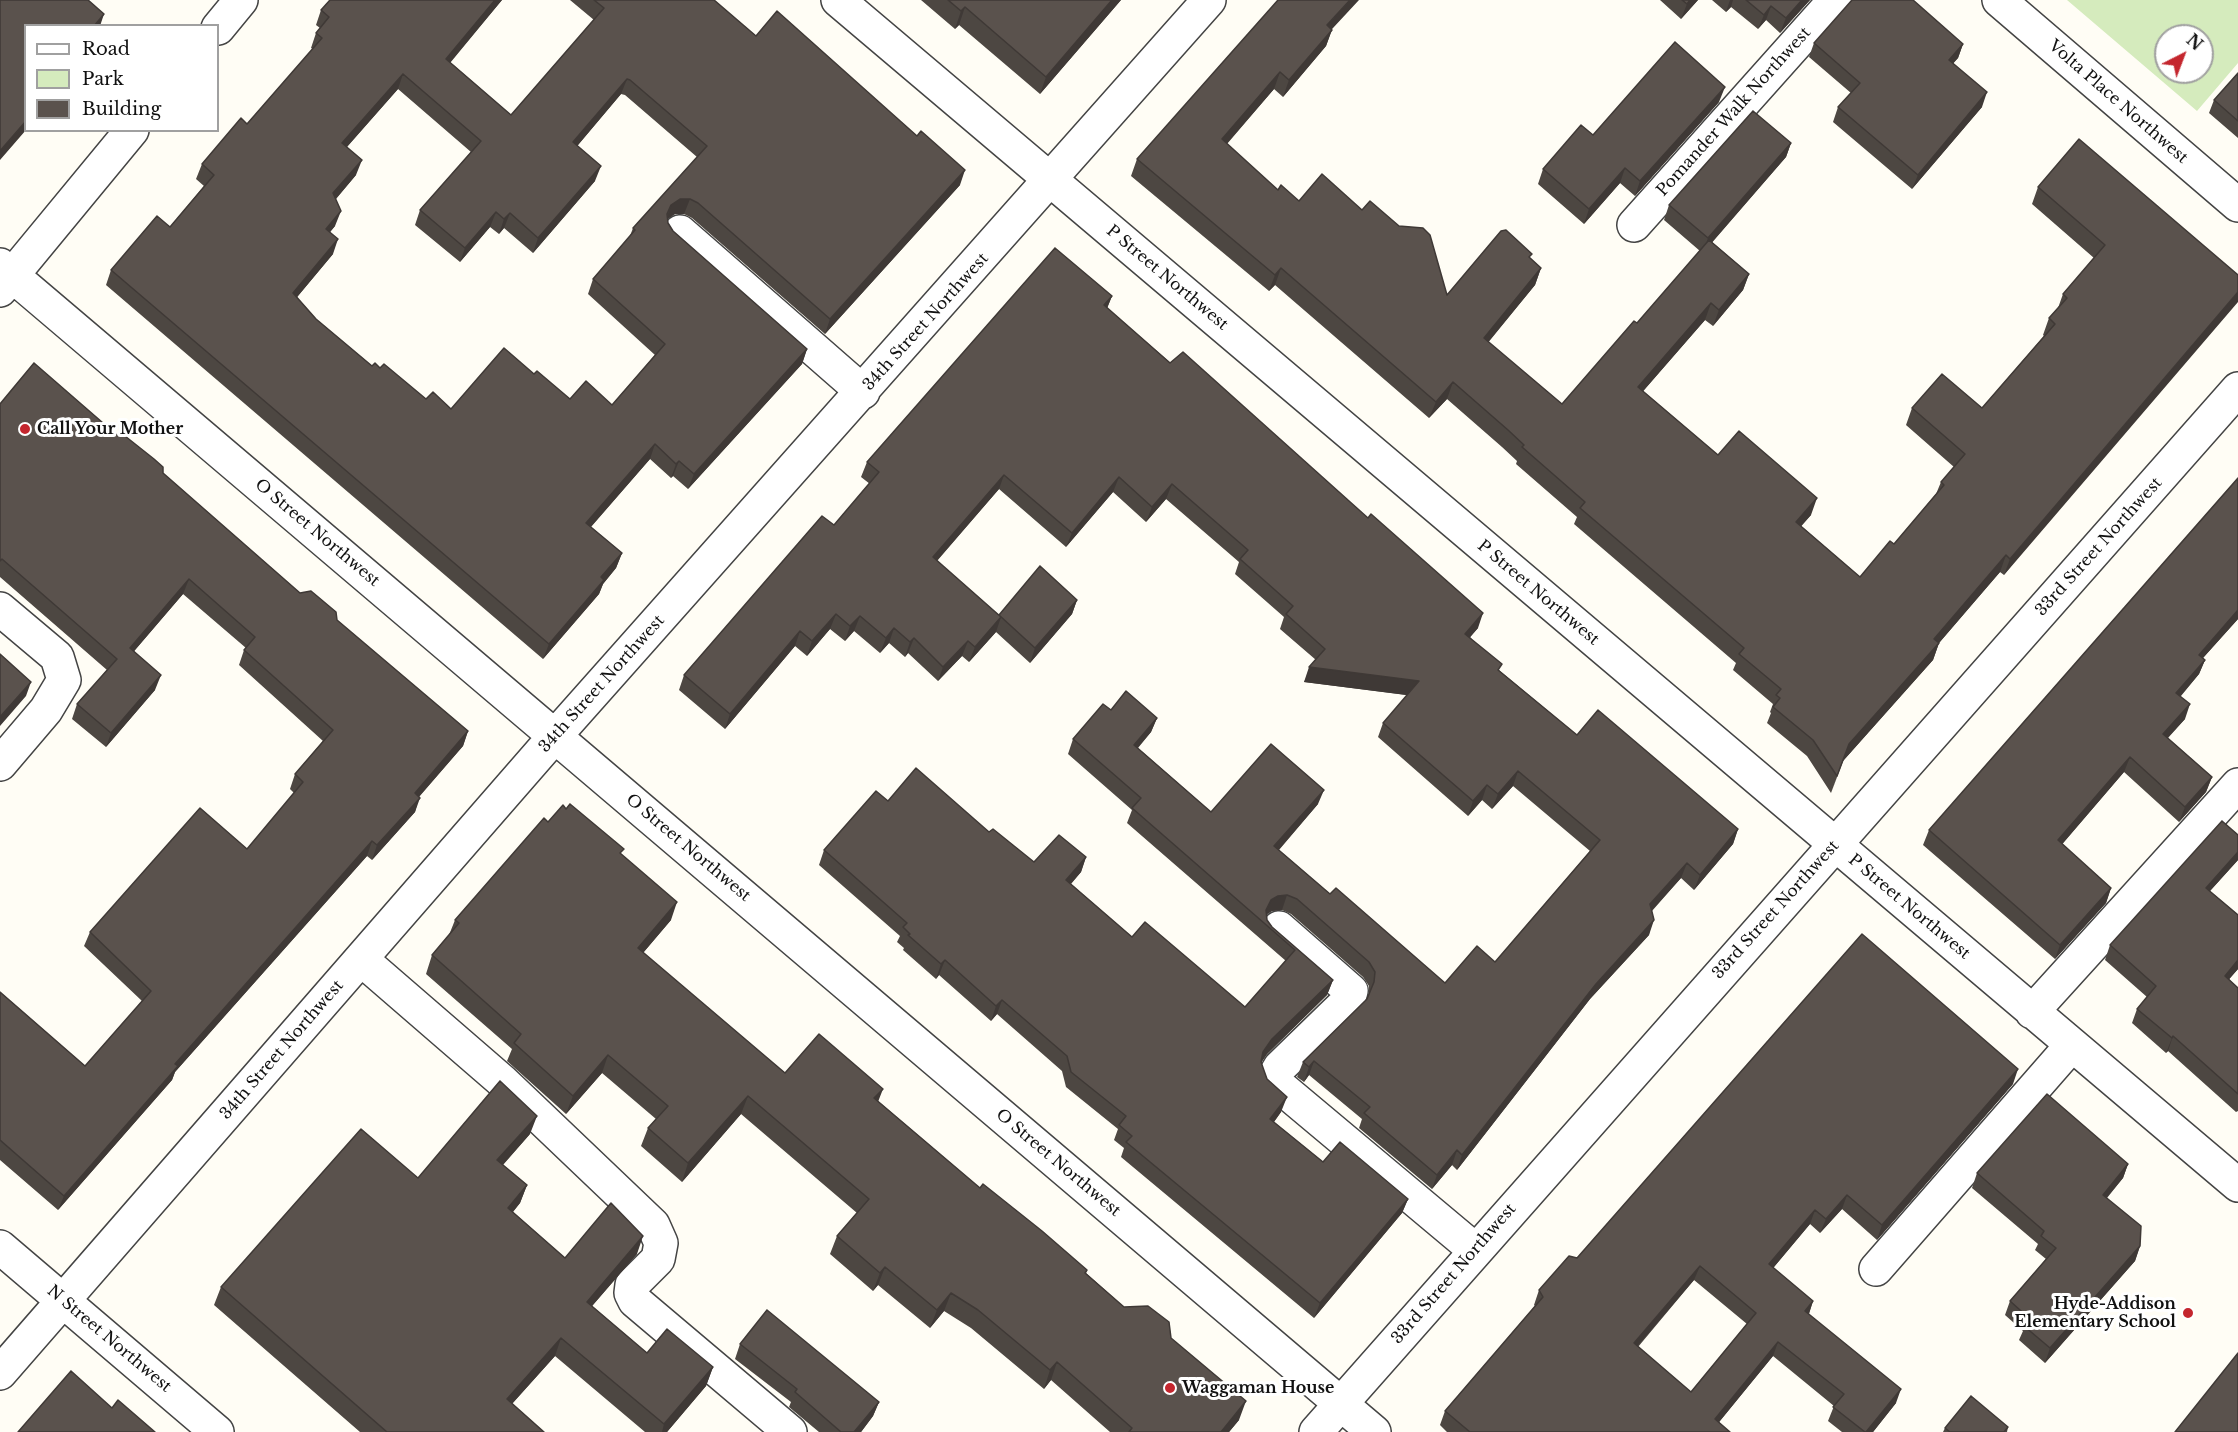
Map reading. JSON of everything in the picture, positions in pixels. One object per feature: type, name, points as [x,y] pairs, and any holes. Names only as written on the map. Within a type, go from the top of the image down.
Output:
[{"type":"street","points":[[219,27],[241,0]]},
{"type":"street","name":"P Street Northwest","points":[[838,0],[2238,1185]]},
{"type":"street","name":"34th Street Northwest","points":[[0,1373],[555,736],[1209,0]]},
{"type":"street","name":"Pomander Walk Northwest","points":[[1634,225],[1835,0]]},
{"type":"street","name":"Volta Place Northwest","points":[[1999,0],[2238,205]]},
{"type":"street","points":[[4,277],[130,132]]},
{"type":"street","points":[[680,232],[863,392]]},
{"type":"street","name":"O Street Northwest","points":[[4,277],[555,736],[1374,1432]]},
{"type":"street","name":"33rd Street Northwest","points":[[1316,1432],[2238,389]]},
{"type":"street","points":[[0,609],[57,657],[64,680],[46,710],[0,764]]},
{"type":"street","points":[[2032,1012],[2238,785]]},
{"type":"street","points":[[1279,928],[1351,991],[1348,1001],[1280,1067],[1274,1077],[1278,1085],[1475,1250]]},
{"type":"street","points":[[362,959],[502,1081],[653,1225],[661,1243],[658,1259],[632,1285],[631,1293],[635,1301],[790,1432]]},
{"type":"street","points":[[1876,1269],[2071,1046]]},
{"type":"street","name":"N Street Northwest","points":[[0,1247],[218,1432]]},
{"type":"green space","points":[[2067,0],[2238,0],[2238,63],[2197,111],[2165,84],[2214,84],[2214,24],[2154,24],[2154,74]]},
{"type":"building","points":[[0,0],[88,0],[104,14],[96,24],[24,24],[24,123],[0,151]]},
{"type":"building","points":[[330,0],[495,0],[446,59],[511,115],[604,8],[594,0],[714,0],[756,36],[777,11],[917,136],[921,131],[965,170],[830,319],[698,203],[690,199],[680,199],[671,205],[667,214],[668,223],[673,231],[807,349],[694,474],[679,461],[676,464],[655,444],[586,523],[622,553],[601,577],[604,580],[549,644],[111,270],[157,216],[170,227],[214,175],[202,164],[241,118],[247,124],[322,38],[316,33],[329,17],[321,10]],"holes":[[[403,74],[481,141],[420,210],[465,248],[496,212],[504,219],[510,213],[538,238],[601,166],[573,142],[627,79],[707,146],[633,228],[635,230],[593,279],[665,344],[612,405],[586,381],[570,399],[537,371],[534,374],[504,348],[451,409],[433,392],[426,399],[384,364],[380,368],[375,363],[372,366],[316,319],[293,293],[338,239],[326,229],[341,211],[333,193],[362,160],[342,143]]]},
{"type":"building","points":[[948,0],[1112,0],[1046,77],[965,7],[961,11]]},
{"type":"building","points":[[1278,0],[1350,0],[1327,25],[1332,30],[1289,80],[1280,72],[1222,139],[1278,190],[1281,185],[1299,201],[1322,174],[1362,210],[1370,201],[1399,226],[1423,228],[1430,235],[1447,295],[1501,231],[1506,230],[1532,254],[1529,257],[1541,268],[1484,338],[1562,404],[1709,240],[1749,274],[1719,310],[1711,303],[1638,387],[1718,455],[1739,431],[1817,498],[1796,522],[1860,577],[1890,541],[1894,544],[1944,485],[1941,482],[1965,454],[1912,408],[1942,374],[1982,408],[2055,324],[2049,318],[2067,298],[2063,294],[2105,245],[2038,187],[2079,139],[2238,275],[2238,292],[2010,559],[2006,555],[1934,639],[1939,643],[1849,744],[1837,776],[1813,740],[1773,707],[1780,698],[1776,695],[1781,689],[1739,654],[1744,648],[1580,508],[1585,502],[1522,447],[1524,445],[1508,430],[1453,382],[1436,402],[1281,268],[1275,275],[1137,159]]},
{"type":"building","points":[[1746,0],[1802,0],[1786,18],[1771,6],[1764,15]]},
{"type":"building","points":[[1852,0],[1913,0],[1963,44],[1949,60],[1987,92],[1918,175],[1838,107],[1860,83],[1814,43]]},
{"type":"building","points":[[1675,42],[1725,87],[1640,181],[1625,168],[1589,209],[1543,169],[1581,125],[1593,135]]},
{"type":"building","points":[[2238,73],[2238,121],[2214,100]]},
{"type":"building","points":[[1753,111],[1791,143],[1708,238],[1669,205]]},
{"type":"building","points":[[1055,248],[1112,296],[1104,305],[1170,363],[1183,352],[1368,518],[1371,514],[1483,613],[1465,634],[1502,664],[1498,670],[1577,735],[1598,710],[1738,829],[1700,875],[1687,863],[1650,904],[1654,920],[1596,984],[1462,1155],[1457,1150],[1437,1175],[1364,1113],[1370,1107],[1314,1061],[1309,1067],[1303,1062],[1367,999],[1374,982],[1375,972],[1369,962],[1297,899],[1287,895],[1271,900],[1266,910],[1267,920],[1272,927],[1333,980],[1272,1039],[1263,1052],[1261,1062],[1267,1079],[1287,1097],[1270,1119],[1323,1162],[1340,1142],[1408,1199],[1320,1303],[1126,1142],[1132,1136],[1119,1125],[1126,1116],[1071,1072],[1067,1056],[1002,1000],[996,1006],[945,960],[941,964],[908,935],[910,934],[903,927],[907,923],[824,850],[876,791],[888,801],[916,768],[989,832],[993,829],[1034,862],[1059,835],[1086,857],[1066,880],[1132,937],[1145,922],[1245,1007],[1295,950],[1132,808],[1141,798],[1073,739],[1103,704],[1111,710],[1126,691],[1157,718],[1134,745],[1211,812],[1271,744],[1324,790],[1274,846],[1330,894],[1336,888],[1445,983],[1477,946],[1495,962],[1600,840],[1518,771],[1498,794],[1487,785],[1473,801],[1383,723],[1419,681],[1309,667],[1325,649],[1286,614],[1293,606],[1240,559],[1248,550],[1172,484],[1152,507],[1119,477],[1072,533],[1004,475],[933,557],[1001,617],[975,647],[968,641],[943,667],[914,638],[910,642],[894,628],[886,638],[860,616],[850,626],[836,614],[812,641],[800,631],[730,714],[684,675],[822,516],[834,525],[879,472],[867,462]]},
{"type":"building","points":[[34,363],[118,436],[125,436],[154,459],[163,467],[163,473],[300,593],[311,591],[336,612],[337,620],[468,731],[415,793],[420,798],[377,845],[372,841],[175,1064],[178,1066],[64,1196],[0,1140],[0,992],[85,1066],[151,991],[90,932],[200,808],[247,849],[303,782],[295,774],[333,730],[244,650],[255,637],[189,579],[130,648],[161,675],[111,733],[77,704],[117,659],[2,559],[0,561],[0,404]]},
{"type":"building","points":[[2238,478],[2238,610],[2199,655],[2205,660],[2176,693],[2190,704],[2163,734],[2212,777],[2185,807],[2130,757],[2058,840],[2111,888],[2060,945],[1929,830]]},
{"type":"building","points":[[1040,566],[1077,600],[1035,648],[999,615]]},
{"type":"building","points":[[0,654],[31,682],[0,717]]},
{"type":"building","points":[[570,804],[624,849],[620,853],[677,902],[638,948],[785,1073],[819,1034],[883,1089],[874,1098],[980,1188],[983,1184],[1042,1231],[1087,1270],[1085,1273],[1124,1307],[1148,1306],[1169,1322],[1171,1338],[1246,1401],[1221,1432],[1129,1432],[1132,1428],[1057,1362],[1050,1370],[978,1310],[951,1293],[937,1310],[885,1267],[880,1273],[837,1236],[869,1199],[748,1096],[688,1163],[648,1128],[668,1106],[608,1055],[573,1096],[514,1043],[521,1034],[432,955],[459,923],[455,920],[544,818],[548,822],[563,805],[566,809]]},
{"type":"building","points":[[2222,821],[2238,835],[2238,852],[2206,888],[2238,915],[2238,960],[2225,976],[2238,988],[2238,1094],[2173,1036],[2172,1038],[2137,1009],[2156,986],[2110,945]]},
{"type":"building","points":[[1862,934],[2018,1069],[1882,1225],[1847,1195],[1826,1219],[1815,1210],[1769,1264],[1813,1301],[1805,1311],[1901,1389],[1866,1432],[1833,1407],[1844,1394],[1778,1342],[1715,1419],[1730,1432],[1470,1432],[1445,1411],[1543,1297],[1539,1290],[1569,1256],[1577,1258]],"holes":[[[1700,1266],[1756,1313],[1691,1392],[1634,1343]]]},
{"type":"building","points":[[500,1081],[537,1116],[497,1160],[527,1185],[508,1208],[565,1258],[611,1203],[643,1236],[587,1302],[647,1353],[667,1329],[713,1367],[664,1424],[561,1338],[507,1399],[544,1432],[387,1432],[221,1287],[361,1129],[418,1178]]},
{"type":"building","points":[[2047,1094],[2128,1164],[2103,1195],[2141,1226],[2140,1246],[2050,1348],[2024,1326],[2030,1319],[2010,1301],[2056,1248],[2041,1236],[2044,1231],[1977,1173]]},
{"type":"building","points":[[767,1310],[879,1402],[854,1432],[841,1432],[795,1392],[797,1389],[740,1344]]},
{"type":"building","points":[[2238,1353],[2238,1432],[2175,1432]]},
{"type":"building","points":[[71,1371],[112,1408],[118,1400],[155,1432],[18,1432]]},
{"type":"building","points":[[1971,1396],[2008,1427],[2004,1432],[1950,1432],[1945,1428]]},
{"type":"place","name":"Call Your Mother","points":[[25,429]]},
{"type":"place","name":"Hyde-Addison Elementary School","points":[[2188,1313]]},
{"type":"place","name":"Waggaman House","points":[[1170,1388]]}]
